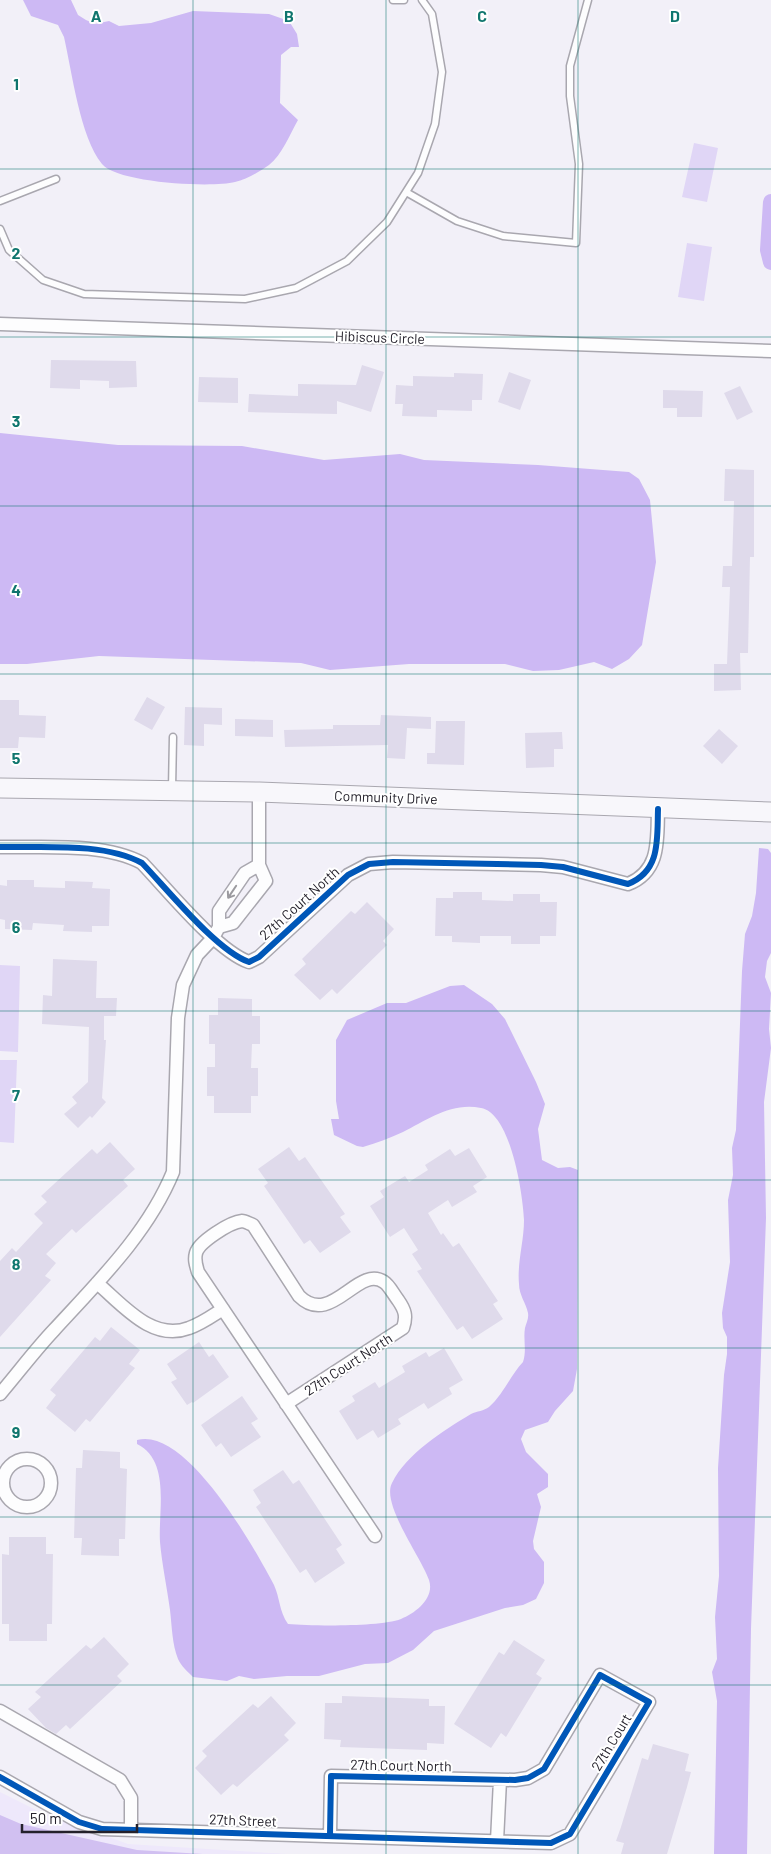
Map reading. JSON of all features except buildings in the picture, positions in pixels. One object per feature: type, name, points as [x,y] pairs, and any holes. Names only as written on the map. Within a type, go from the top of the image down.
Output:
[{"type":"street","name":"Hibiscus Circle","points":[[0,324],[766,351]]},
{"type":"street","name":"Community Drive","points":[[0,788],[259,792],[771,812]]},
{"type":"street","points":[[0,1394],[53,1331],[97,1284],[146,1221],[163,1195],[173,1172],[178,1018],[183,985],[197,955],[216,932],[233,923],[266,881],[259,865],[259,792]]},
{"type":"street","name":"27th Court North","points":[[0,847],[99,850],[128,856],[142,863],[216,932],[238,958],[249,962],[259,957],[348,875],[369,864],[381,862],[541,865],[563,867],[628,884],[638,880],[653,863],[657,852],[658,809]]},
{"type":"street","points":[[216,932],[219,911],[245,873],[259,865]]},
{"type":"street","name":"27th Court North","points":[[286,1404],[403,1328],[406,1318],[403,1307],[385,1282],[375,1278],[364,1281],[324,1305],[306,1304],[257,1229],[253,1225],[242,1221],[232,1224],[204,1241],[196,1250],[195,1262],[198,1272],[286,1404],[375,1536]]},
{"type":"street","points":[[97,1284],[152,1328],[164,1331],[188,1329],[223,1309]]},
{"type":"street","name":"27th Court","points":[[497,1841],[551,1843],[570,1834],[649,1702],[600,1675],[544,1769],[528,1778],[500,1780]]},
{"type":"street","points":[[0,1711],[120,1780],[130,1798],[131,1830]]},
{"type":"street","name":"27th Court North","points":[[330,1835],[331,1776],[500,1780]]},
{"type":"street","name":"27th Street","points":[[0,1777],[79,1822],[102,1829],[497,1841]]},
{"type":"street","points":[[497,1841],[500,1780]]},
{"type":"lane","points":[[393,0],[404,0]]},
{"type":"lane","points":[[0,229],[9,250],[43,280],[84,294],[245,299],[296,288],[347,261],[386,222],[406,192],[418,173],[435,124],[442,72],[432,14],[422,0]]},
{"type":"lane","points":[[406,192],[457,221],[503,236],[576,243],[579,164],[570,96],[570,66],[588,0]]},
{"type":"lane","points":[[0,201],[56,179]]},
{"type":"lane","points":[[172,790],[173,737]]},
{"type":"shaded area","points":[[23,0],[71,0],[78,15],[86,20],[95,24],[109,21],[119,26],[151,23],[193,11],[269,14],[289,21],[297,34],[299,47],[291,47],[281,55],[280,103],[298,120],[274,161],[240,181],[223,184],[187,184],[145,180],[126,176],[111,170],[102,164],[88,138],[82,121],[64,37],[58,25],[31,16]]},
{"type":"shaded area","points":[[694,143],[718,148],[707,202],[682,197]]},
{"type":"shaded area","points":[[687,243],[712,247],[704,301],[678,297]]},
{"type":"shaded area","points":[[0,433],[118,445],[242,446],[324,460],[400,454],[424,460],[538,465],[629,472],[639,479],[650,500],[656,562],[642,645],[629,659],[612,669],[594,662],[559,670],[533,671],[505,664],[409,664],[330,670],[301,663],[99,656],[27,664],[0,664]]},
{"type":"shaded area","points":[[759,848],[768,849],[771,853],[771,953],[767,961],[765,977],[771,993],[769,1029],[771,1048],[764,1102],[766,1218],[751,1629],[747,1854],[714,1854],[717,1701],[712,1672],[717,1659],[715,1617],[719,1576],[718,1468],[727,1354],[727,1337],[723,1328],[722,1313],[730,1262],[728,1200],[733,1175],[732,1148],[736,1130],[742,971],[745,934],[752,916],[756,893]]},
{"type":"shaded area","points":[[0,965],[20,966],[18,1052],[0,1051]]},
{"type":"shaded area","points":[[464,985],[492,1004],[505,1019],[536,1082],[545,1104],[538,1129],[542,1160],[558,1168],[570,1167],[578,1170],[577,1369],[573,1391],[548,1422],[525,1430],[521,1439],[526,1452],[548,1474],[548,1487],[537,1494],[541,1507],[533,1541],[534,1549],[544,1562],[544,1583],[536,1599],[523,1605],[505,1608],[434,1631],[413,1650],[388,1663],[365,1664],[319,1676],[254,1679],[239,1676],[227,1681],[193,1677],[179,1662],[173,1641],[160,1542],[161,1502],[159,1474],[155,1462],[148,1452],[137,1444],[137,1440],[156,1441],[176,1451],[197,1470],[216,1493],[251,1544],[274,1585],[288,1624],[345,1625],[391,1622],[401,1619],[418,1609],[427,1599],[430,1587],[425,1570],[403,1531],[392,1504],[390,1492],[392,1483],[416,1452],[471,1414],[489,1407],[523,1362],[525,1328],[528,1315],[519,1284],[524,1228],[523,1208],[513,1156],[508,1139],[500,1124],[491,1113],[481,1108],[460,1108],[440,1113],[398,1134],[363,1147],[334,1135],[331,1119],[339,1119],[336,1101],[336,1040],[347,1020],[387,1003],[406,1003],[450,986]]},
{"type":"shaded area","points":[[0,1060],[17,1060],[14,1143],[0,1142]]},
{"type":"shaded area","points":[[0,1792],[42,1813],[128,1844],[288,1854],[0,1854]]},
{"type":"shaded area","points":[[0,1815],[21,1824],[137,1850],[203,1854],[0,1854]]},
{"type":"waterway","points":[[771,202],[768,250],[771,262]]},
{"type":"cycle path","points":[[0,847],[92,849],[127,856],[142,863],[178,903],[222,946],[249,962],[259,957],[348,875],[369,864],[393,862],[541,865],[563,867],[628,884],[639,878],[652,862],[657,842],[658,809]]},
{"type":"cycle path","points":[[0,1777],[79,1822],[102,1829],[551,1843],[570,1834],[649,1702],[600,1675],[544,1769],[528,1778],[515,1780],[331,1776],[330,1835]]}]
